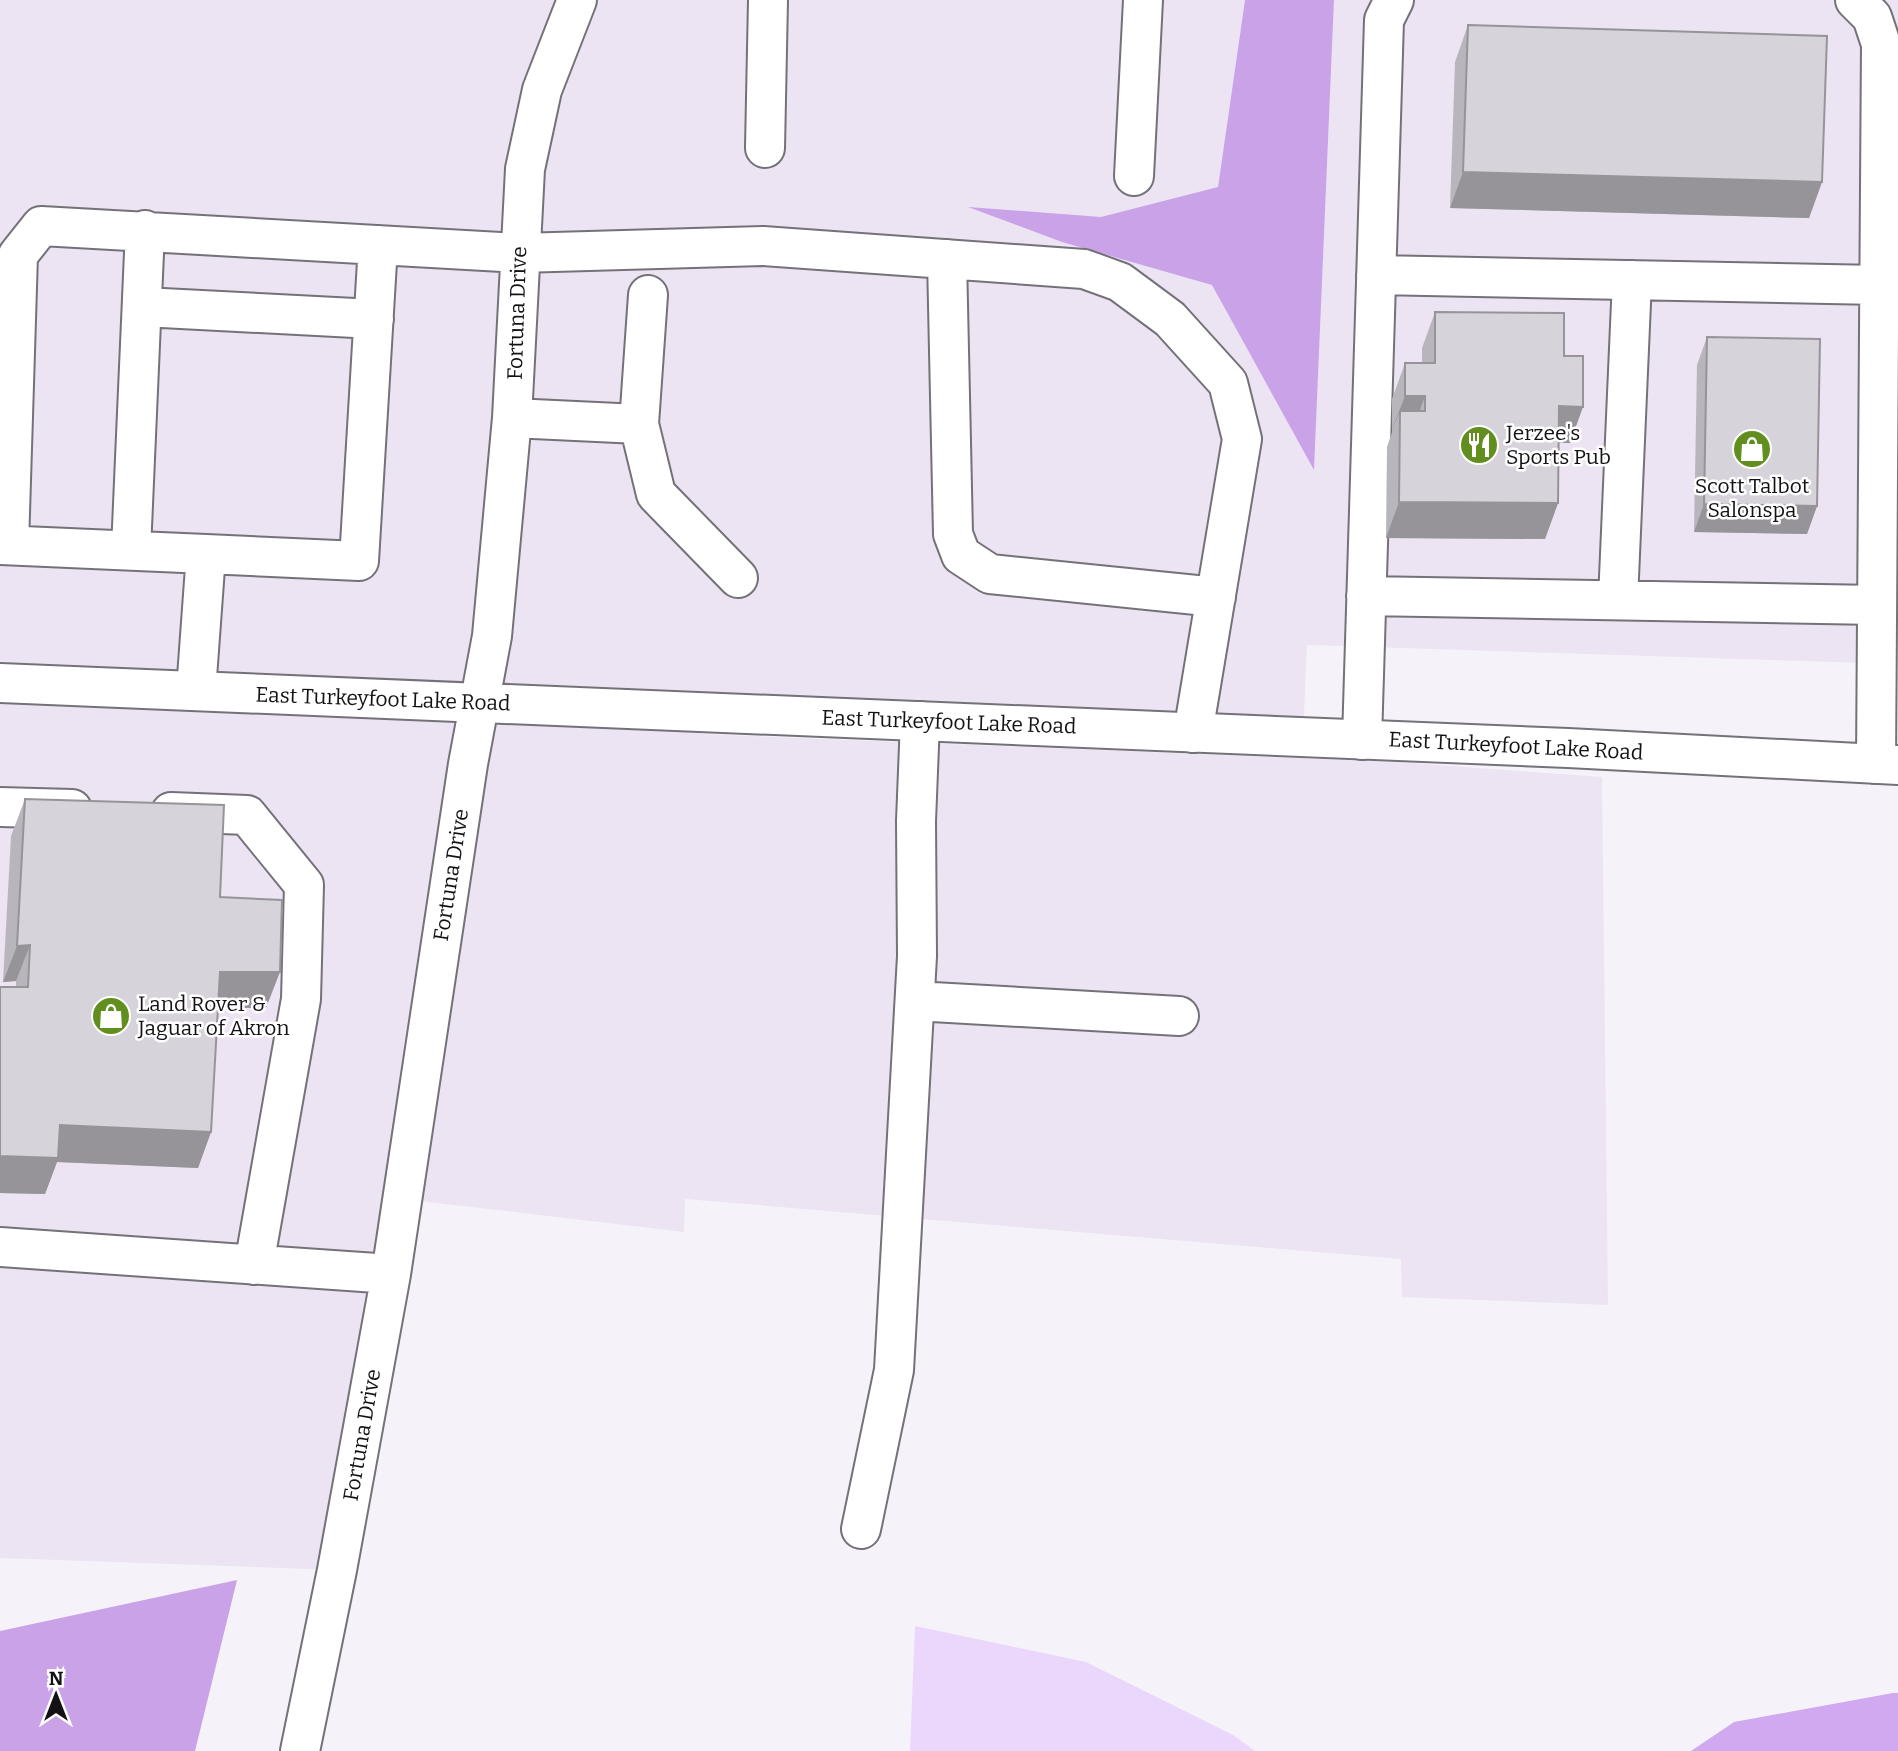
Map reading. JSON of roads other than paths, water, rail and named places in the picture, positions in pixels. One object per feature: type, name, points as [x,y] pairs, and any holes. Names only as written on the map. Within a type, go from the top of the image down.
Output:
[{"type":"main road","points":[[765,148],[768,0]]},
{"type":"main road","points":[[1134,176],[1143,0]]},
{"type":"main road","points":[[1362,740],[1384,20],[1394,0]]},
{"type":"main road","points":[[1855,0],[1872,17],[1881,44],[1877,605],[1887,764]]},
{"type":"main road","name":"Fortuna Drive","points":[[300,1751],[337,1570],[391,1274],[468,764],[482,702],[492,636],[512,418],[525,169],[542,90],[574,1]]},
{"type":"main road","points":[[378,245],[359,561],[4,545],[9,287],[18,255],[41,226],[145,230],[519,253],[763,246],[1084,268],[1120,282],[1170,319],[1227,383],[1242,439],[1193,733]]},
{"type":"main road","points":[[131,550],[145,230]]},
{"type":"main road","points":[[947,259],[953,534],[961,555],[990,575],[1216,597]]},
{"type":"main road","points":[[1376,275],[1880,285]]},
{"type":"main road","points":[[1618,600],[1632,280]]},
{"type":"main road","points":[[649,295],[639,424],[656,494],[738,578]]},
{"type":"main road","points":[[143,307],[374,319]]},
{"type":"main road","points":[[512,418],[639,424]]},
{"type":"main road","points":[[196,691],[206,554]]},
{"type":"main road","points":[[1366,596],[1877,605]]},
{"type":"main road","name":"East Turkeyfoot Lake Road","points":[[0,683],[1887,764]]},
{"type":"main road","points":[[861,1529],[894,1370],[915,1001],[920,721]]},
{"type":"main road","points":[[0,807],[247,815],[304,885],[301,999],[254,1265]]},
{"type":"main road","points":[[915,1001],[1179,1016]]},
{"type":"main road","points":[[0,1247],[391,1274]]},
{"type":"place","name":"Jerzee's Sports Pub","points":[[1479,445]]},
{"type":"place","name":"Scott Talbot Salonspa","points":[[1752,449]]},
{"type":"place","name":"Land Rover & Jaguar of Akron","points":[[111,1016]]}]
